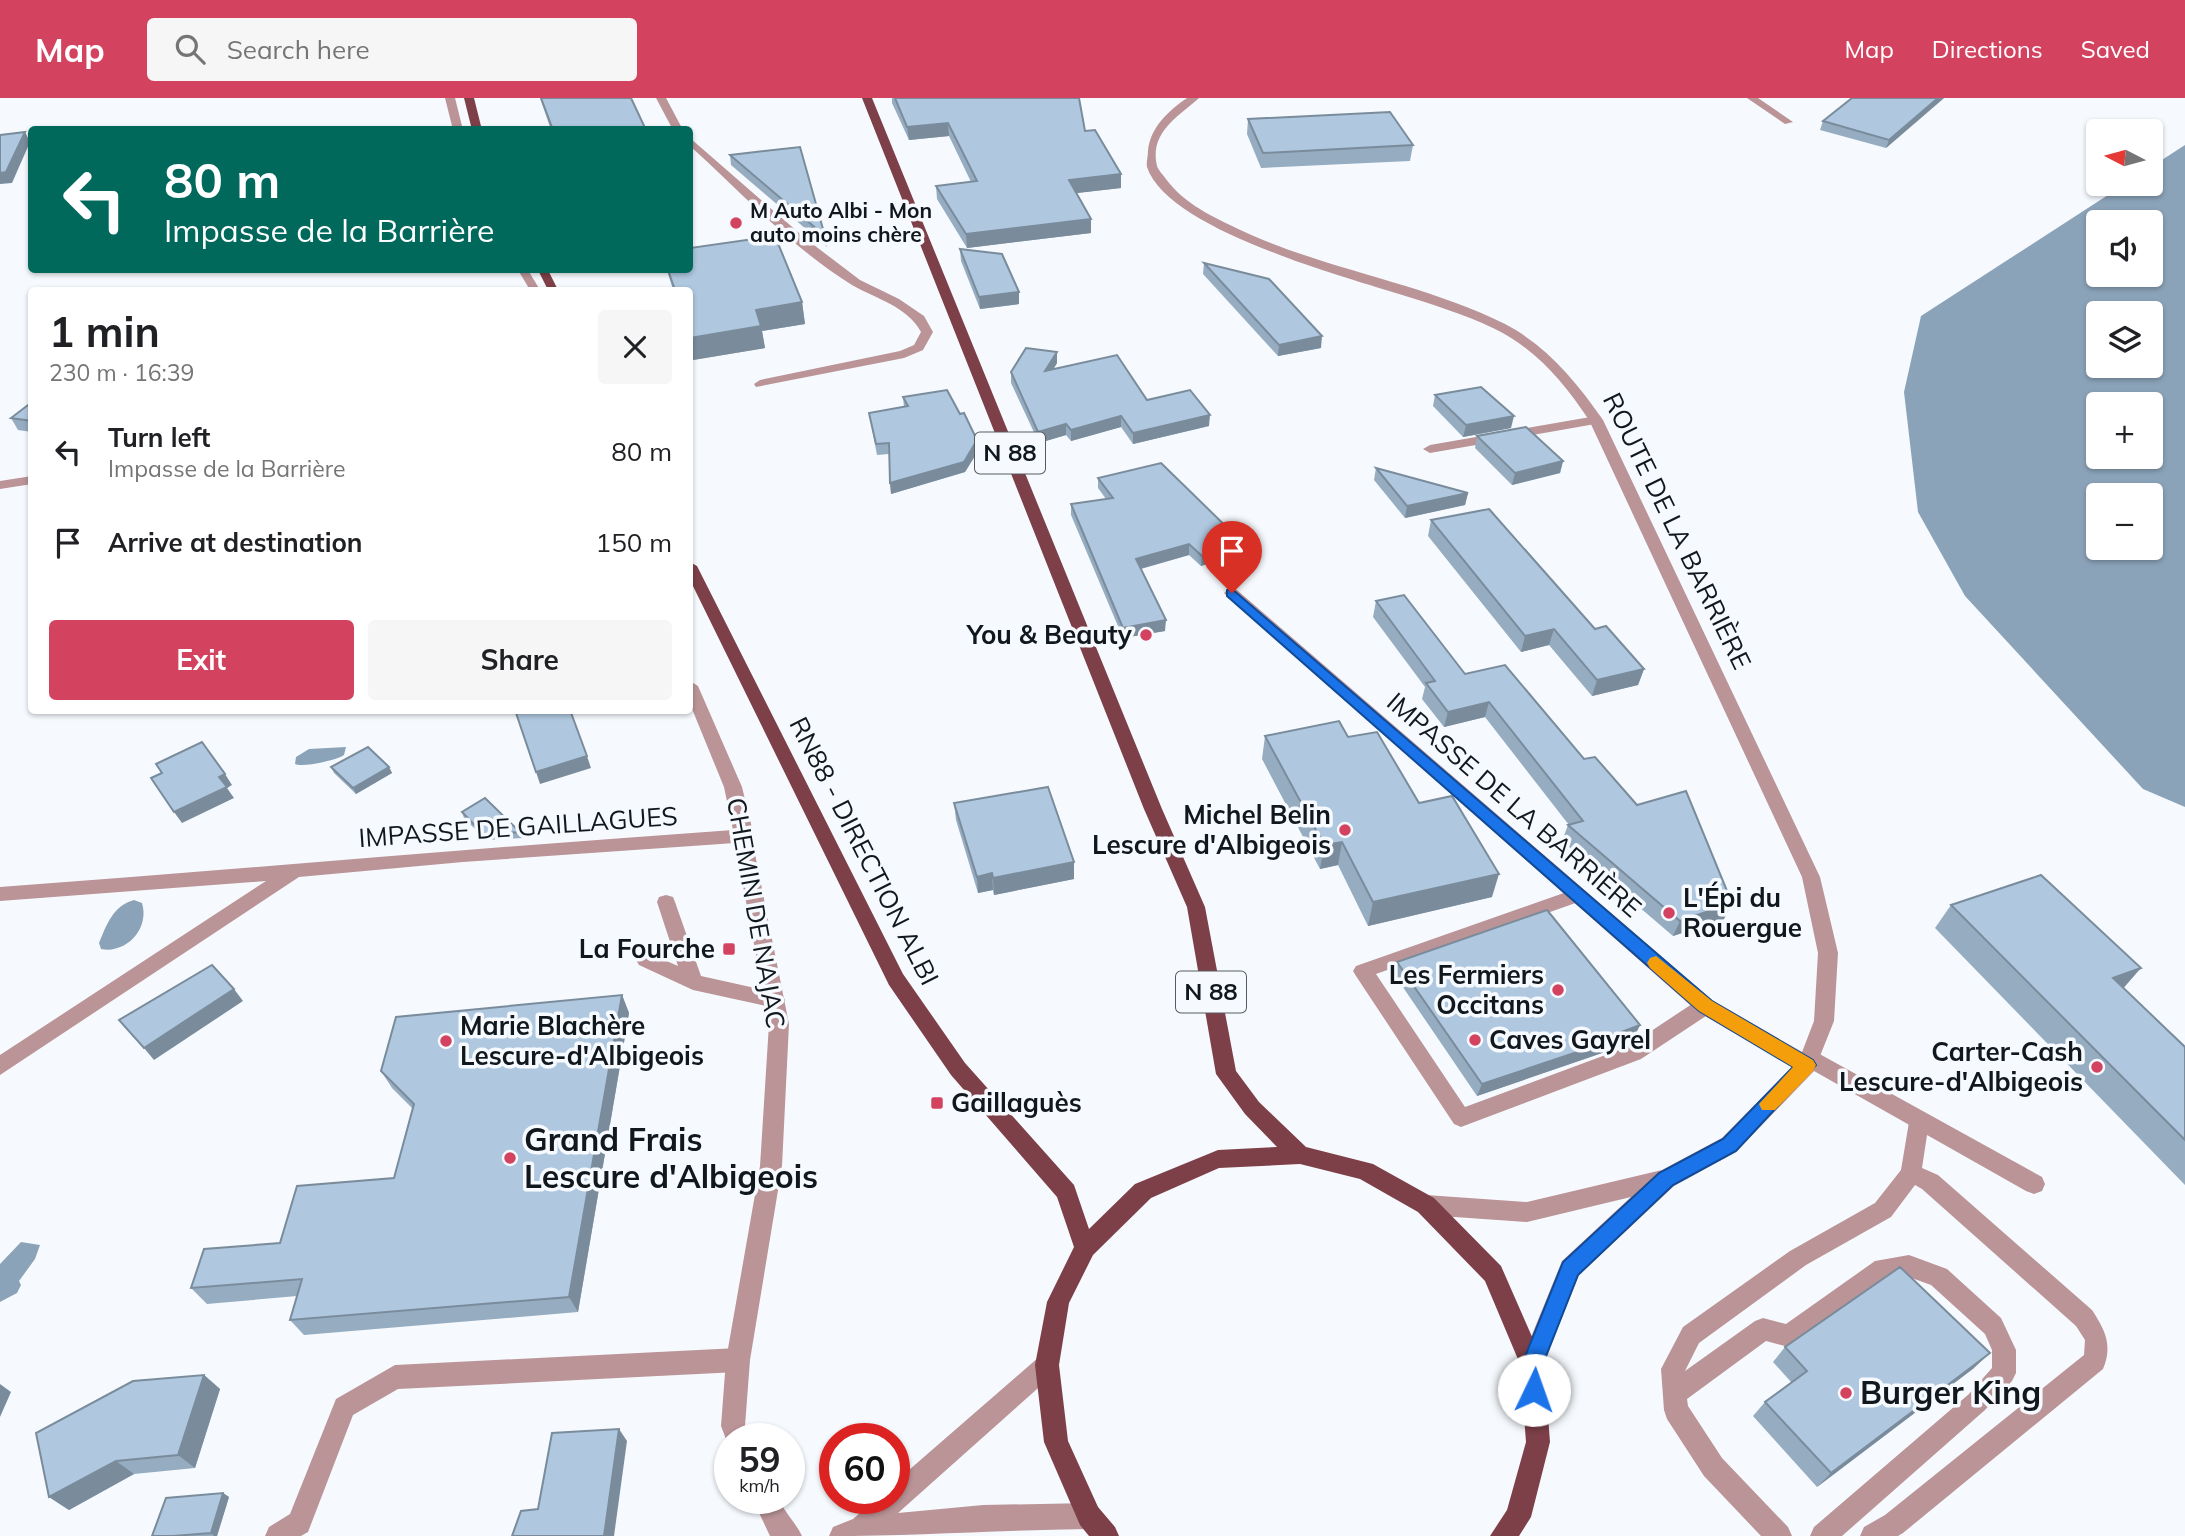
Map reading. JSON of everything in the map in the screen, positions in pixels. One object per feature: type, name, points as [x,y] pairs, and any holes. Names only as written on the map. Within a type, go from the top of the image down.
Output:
[{"type":"main road","points":[[469,98],[476,126]]},
{"type":"main road","name":"N 88","points":[[867,98],[1147,796],[1196,907],[1226,1074],[1252,1108],[1300,1155]]},
{"type":"main road","name":"RN88 - DIRECTION ALBI","points":[[693,572],[896,979],[958,1069],[1066,1192],[1085,1248]]},
{"type":"main road","points":[[1106,1536],[1089,1516],[1056,1442],[1047,1366],[1058,1303],[1085,1248],[1143,1191],[1156,1185],[1218,1159],[1300,1155],[1365,1171],[1426,1205],[1493,1274],[1532,1364],[1538,1442],[1513,1530]]},
{"type":"street","points":[[450,98],[457,126]]},
{"type":"street","points":[[661,98],[676,126]]},
{"type":"street","name":"ROUTE DE LA BARRIÈRE","points":[[1194,98],[1162,124],[1152,145],[1150,159],[1159,179],[1179,200],[1210,221],[1262,246],[1442,304],[1510,332],[1539,351],[1572,383],[1596,420],[1811,877],[1828,953],[1824,1021],[1808,1062],[1729,1145],[1666,1179],[1570,1268],[1532,1364]]},
{"type":"street","points":[[1752,98],[1788,122]]},
{"type":"street","points":[[693,144],[803,241],[856,282],[895,301],[920,320],[927,332],[919,347],[904,354],[760,384]]},
{"type":"street","points":[[1430,449],[1596,420]]},
{"type":"street","points":[[0,485],[28,481]]},
{"type":"street","name":"IMPASSE DE LA BARRIÈRE","points":[[1232,593],[1705,1006],[2034,1184]]},
{"type":"street","name":"CHEMIN DE NAJAC","points":[[693,693],[733,786],[745,836],[779,1024],[771,1166],[738,1360],[733,1423]]},
{"type":"street","name":"IMPASSE DE GAILLAGUES","points":[[0,894],[295,872],[463,855],[745,836]]},
{"type":"street","name":"IMPASSE DE GAILLAGUES","points":[[0,1066],[295,872]]},
{"type":"street","points":[[1578,895],[1363,971],[1461,1118],[1634,1053],[1705,1006]]},
{"type":"street","points":[[666,902],[693,982]]},
{"type":"street","points":[[646,960],[693,982],[775,1000]]},
{"type":"street","points":[[1779,1536],[1713,1467],[1676,1410],[1673,1369],[1690,1335],[1798,1258],[1883,1210],[1911,1173],[1919,1122]]},
{"type":"street","points":[[1872,1536],[1894,1524],[2095,1361],[2096,1338],[2084,1318],[1930,1182],[1911,1173]]},
{"type":"street","name":"ROUTE DE LA BARRIÈRE","points":[[1426,1205],[1527,1212],[1666,1179]]},
{"type":"street","points":[[1675,1393],[1763,1329],[1789,1336],[1883,1268],[1909,1266],[1939,1277],[1993,1326],[2004,1350],[2004,1373],[1977,1402],[1823,1536]]},
{"type":"street","points":[[278,1536],[299,1523],[344,1407],[395,1377],[738,1360]]},
{"type":"street","points":[[851,1532],[1047,1366]]},
{"type":"street","points":[[772,1514],[779,1528],[789,1536]]},
{"type":"street","points":[[851,1532],[983,1518],[1089,1516]]},
{"type":"water","points":[[2185,145],[2185,807],[2143,789],[1965,596],[1918,512],[1904,392],[1921,316],[2106,196],[2163,196],[2163,159]]},
{"type":"water","points":[[346,747],[344,755],[334,759],[312,764],[295,764],[296,757],[309,749]]},
{"type":"water","points":[[134,900],[142,903],[144,913],[134,938],[119,948],[101,949],[99,943],[116,911]]},
{"type":"water","points":[[21,1242],[40,1245],[35,1259],[19,1281],[21,1285],[17,1293],[0,1302],[0,1264]]},
{"type":"building","points":[[541,98],[631,98],[644,126],[552,126]]},
{"type":"building","points":[[895,98],[1079,98],[1085,131],[1095,130],[1121,174],[1069,180],[1091,219],[966,234],[936,186],[977,181],[948,123],[907,127]]},
{"type":"building","points":[[1852,98],[1938,98],[1889,140],[1823,121]]},
{"type":"building","points":[[1390,112],[1413,145],[1263,153],[1248,119]]},
{"type":"building","points":[[25,132],[6,172],[0,173],[0,135]]},
{"type":"building","points":[[800,147],[825,236],[730,155]]},
{"type":"building","points":[[775,236],[802,302],[756,310],[761,326],[693,337],[693,287],[674,287],[669,273],[693,273],[693,248]]},
{"type":"building","points":[[960,249],[1002,254],[1019,292],[979,297]]},
{"type":"building","points":[[1204,263],[1269,279],[1322,336],[1279,345]]},
{"type":"building","points":[[1026,348],[1057,352],[1045,371],[1117,355],[1147,400],[1190,390],[1210,415],[1133,433],[1121,416],[1071,430],[1066,424],[1038,432],[1011,372]]},
{"type":"building","points":[[1481,387],[1514,416],[1466,425],[1435,395]]},
{"type":"building","points":[[947,390],[960,414],[964,413],[977,440],[964,462],[890,483],[889,443],[876,444],[869,413],[908,406],[903,397]]},
{"type":"building","points":[[28,405],[28,420],[11,418]]},
{"type":"building","points":[[1526,427],[1563,461],[1515,473],[1477,436]]},
{"type":"building","points":[[1161,463],[1242,542],[1202,556],[1189,544],[1136,559],[1166,620],[1123,628],[1071,504],[1113,498],[1098,478]]},
{"type":"building","points":[[1376,468],[1468,493],[1407,506]]},
{"type":"building","points":[[1489,509],[1595,629],[1606,626],[1644,669],[1597,680],[1554,629],[1525,636],[1431,520]]},
{"type":"building","points":[[1404,595],[1465,674],[1505,665],[1584,759],[1595,757],[1637,805],[1686,791],[1732,903],[1680,921],[1568,825],[1583,821],[1489,702],[1448,712],[1426,683],[1435,681],[1376,601]]},
{"type":"building","points":[[516,714],[571,714],[587,756],[536,772]]},
{"type":"building","points":[[1339,721],[1348,737],[1377,732],[1419,803],[1452,796],[1499,874],[1373,902],[1342,842],[1324,845],[1265,736]]},
{"type":"building","points":[[202,742],[225,774],[219,777],[227,787],[174,812],[151,778],[162,773],[156,764]]},
{"type":"building","points":[[368,747],[389,767],[353,788],[331,767]]},
{"type":"building","points":[[1048,787],[1074,862],[993,878],[992,873],[977,877],[954,803]]},
{"type":"building","points":[[485,798],[520,832],[483,834],[462,812]]},
{"type":"building","points":[[2041,875],[2141,968],[2113,978],[2185,1047],[2185,1140],[1951,905]]},
{"type":"building","points":[[1547,910],[1640,1025],[1608,1037],[1610,1041],[1482,1084],[1397,962]]},
{"type":"building","points":[[212,965],[234,989],[144,1048],[119,1020]]},
{"type":"building","name":"Grand Frais Lescure d'Albigeois","points":[[622,995],[569,1297],[290,1320],[302,1279],[191,1288],[204,1249],[280,1243],[297,1186],[394,1178],[414,1104],[381,1071],[396,1017]]},
{"type":"building","points":[[1900,1267],[1990,1353],[1831,1473],[1765,1402],[1807,1371],[1785,1347]]},
{"type":"building","points":[[204,1375],[178,1455],[116,1461],[49,1497],[36,1433],[133,1381]]},
{"type":"building","points":[[619,1429],[604,1536],[512,1536],[521,1511],[538,1509],[552,1433]]},
{"type":"building","points":[[223,1493],[211,1533],[152,1536],[166,1498]]},
{"type":"slow traffic","points":[[1656,963],[1705,1006],[1775,1049],[1807,1065],[1769,1104]]},
{"type":"place","name":"M Auto Albi - Mon auto moins chère","points":[[736,223]]},
{"type":"place","name":"You & Beauty","points":[[1146,635]]},
{"type":"place","name":"Michel Belin Lescure d'Albigeois","points":[[1345,830]]},
{"type":"place","name":"L'Épi du Rouergue","points":[[1669,913]]},
{"type":"place","name":"La Fourche","points":[[729,949]]},
{"type":"place","name":"Les Fermiers Occitans","points":[[1558,990]]},
{"type":"place","name":"Caves Gayrel","points":[[1475,1040]]},
{"type":"place","name":"Marie Blachère Lescure-d'Albigeois","points":[[446,1041]]},
{"type":"place","name":"Carter-Cash Lescure-d'Albigeois","points":[[2097,1067]]},
{"type":"place","name":"Gaillaguès","points":[[937,1103]]},
{"type":"place","name":"Grand Frais Lescure d'Albigeois","points":[[510,1158]]},
{"type":"place","name":"Burger King","points":[[1846,1393]]},
{"type":"route","points":[[1232,593],[1705,1006],[1775,1049],[1807,1065],[1729,1145],[1666,1179],[1570,1268],[1532,1364],[1534,1390]]}]
